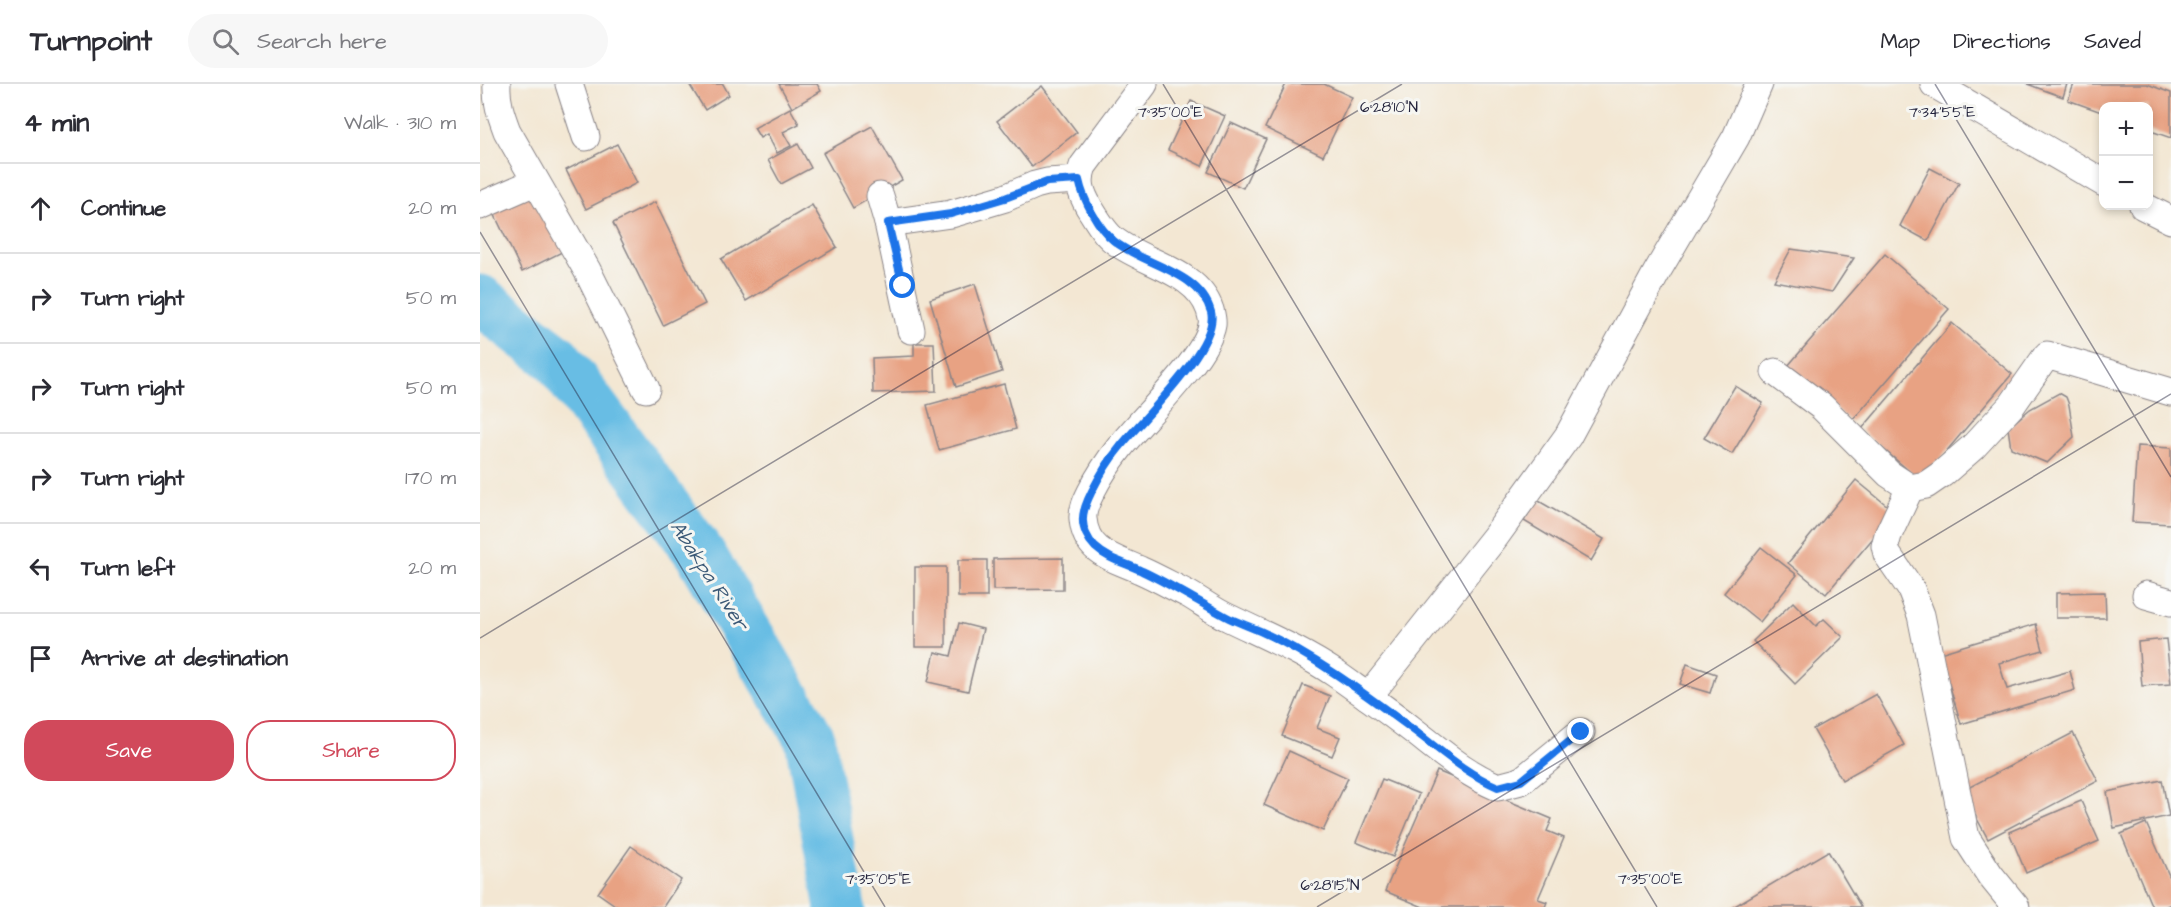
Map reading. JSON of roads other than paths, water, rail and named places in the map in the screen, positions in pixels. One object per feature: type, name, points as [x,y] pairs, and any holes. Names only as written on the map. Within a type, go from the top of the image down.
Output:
[{"type":"street","points":[[497,84],[498,107],[507,131],[587,270],[646,389]]},
{"type":"street","points":[[569,84],[586,137]]},
{"type":"street","points":[[1368,697],[1495,537],[1568,436],[1658,270],[1736,137],[1759,84]]},
{"type":"street","points":[[1934,84],[2099,181]]},
{"type":"street","points":[[1139,86],[1083,166],[1079,180],[1082,193],[1095,216],[1113,240],[1195,287],[1205,298],[1211,313],[1212,325],[1207,338],[1190,365],[1119,447],[1099,477],[1082,517],[1086,533],[1095,547],[1110,558],[1139,569],[1227,618],[1312,658],[1368,697],[1460,768],[1498,787],[1521,781],[1581,732]]},
{"type":"street","points":[[888,223],[951,214],[1005,198],[1047,182],[1079,180]]},
{"type":"street","points":[[480,206],[535,182]]},
{"type":"street","points":[[880,196],[911,330]]},
{"type":"street","points":[[2152,210],[2171,220]]},
{"type":"street","points":[[1775,372],[1822,407],[1889,474],[1910,488],[1926,485],[1973,447],[2012,405],[2047,355],[2171,392]]},
{"type":"street","points":[[1910,488],[1888,535],[1887,554],[1911,589],[1921,615],[1966,838],[1990,876],[2016,907]]},
{"type":"waterway","name":"Abakpa River","points":[[480,300],[557,359],[701,555],[810,739],[840,907]]}]
